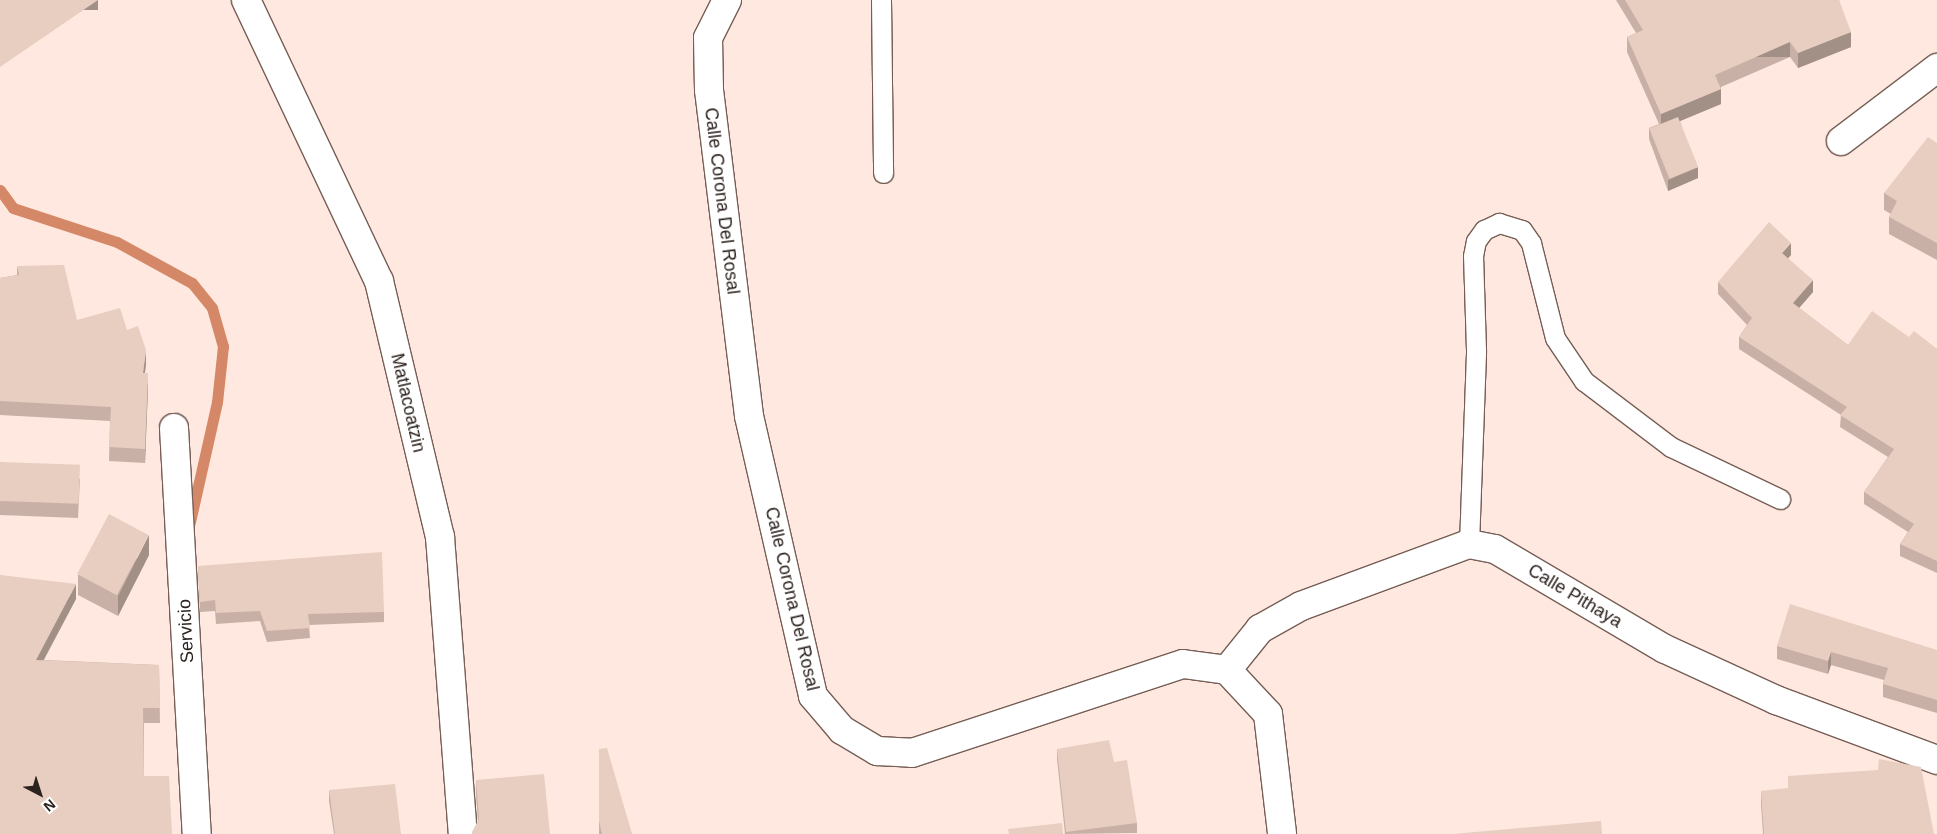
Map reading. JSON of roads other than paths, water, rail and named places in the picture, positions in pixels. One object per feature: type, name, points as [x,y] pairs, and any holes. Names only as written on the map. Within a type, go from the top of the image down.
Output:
[{"type":"street","name":"Matlacoatzin","points":[[246,0],[379,282],[440,537],[463,834]]},
{"type":"street","name":"Calle Corona Del Rosal","points":[[727,0],[708,38],[709,90],[749,416],[813,696],[842,730],[877,751],[912,753],[1183,664],[1227,670]]},
{"type":"street","points":[[1841,141],[1937,68]]},
{"type":"street","name":"Servicio","points":[[174,428],[197,834]]},
{"type":"street","points":[[1282,834],[1268,714],[1227,670],[1260,629],[1301,606],[1470,544]]},
{"type":"street","name":"Calle Pithaya","points":[[1470,544],[1496,549],[1674,653],[1776,700],[1937,760]]},
{"type":"street","points":[[1278,802],[1295,834]]},
{"type":"lane","points":[[881,0],[883,173]]},
{"type":"lane","points":[[1470,544],[1476,350],[1473,256],[1476,241],[1484,230],[1499,223],[1522,230],[1531,243],[1555,338],[1584,381],[1670,447],[1780,499]]},
{"type":"waterway","points":[[0,190],[13,208],[117,242],[192,283],[212,308],[223,346],[217,402],[190,522]]}]
